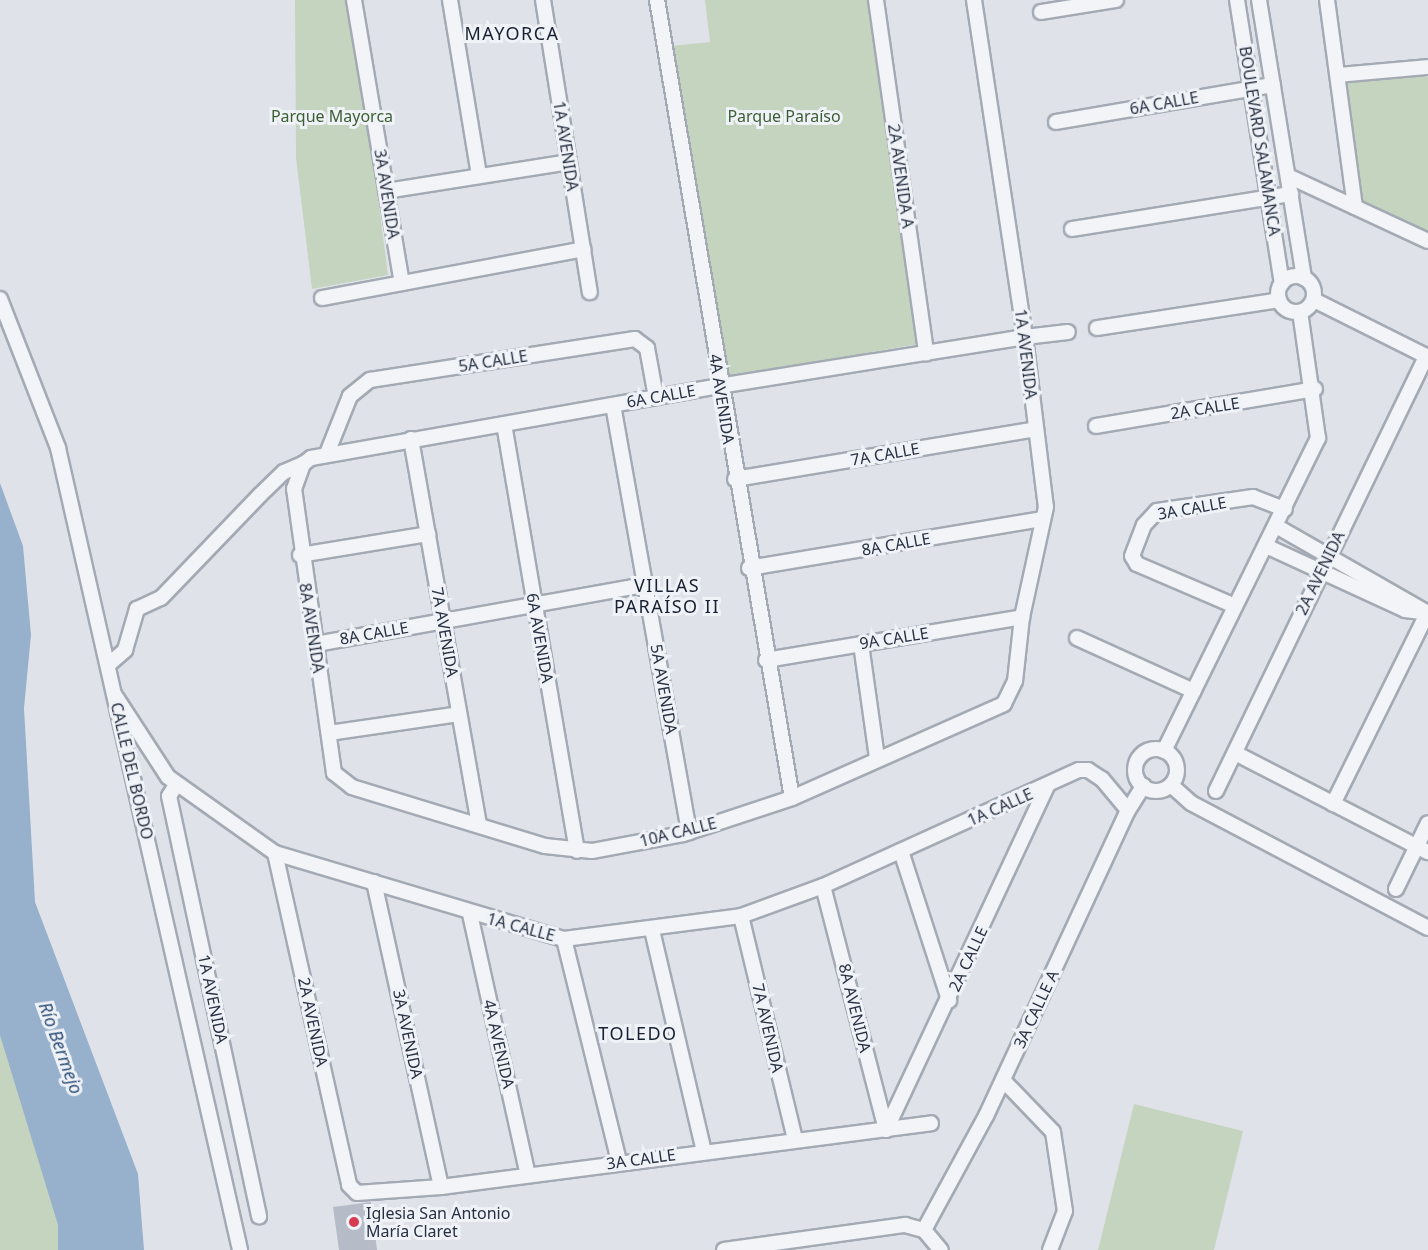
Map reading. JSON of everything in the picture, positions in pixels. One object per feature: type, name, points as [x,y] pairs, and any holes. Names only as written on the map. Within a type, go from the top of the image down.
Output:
[{"type":"street","name":"3A AVENIDA","points":[[354,0],[402,283]]},
{"type":"street","points":[[450,0],[479,176]]},
{"type":"street","name":"1A AVENIDA","points":[[543,0],[590,292]]},
{"type":"street","name":"4A AVENIDA","points":[[657,0],[749,568],[792,798]]},
{"type":"street","name":"2A AVENIDA A","points":[[876,0],[926,353]]},
{"type":"street","name":"1A AVENIDA","points":[[974,0],[1025,337],[1046,507],[1022,617],[1015,681],[1004,704]]},
{"type":"street","points":[[1041,12],[1116,0]]},
{"type":"street","name":"BOULEVARD SALAMANCA","points":[[1237,0],[1282,283]]},
{"type":"street","name":"BOULEVARD SALAMANCA","points":[[1259,0],[1304,278]]},
{"type":"street","points":[[1327,0],[1355,207]]},
{"type":"street","points":[[1338,75],[1428,67]]},
{"type":"street","name":"6A CALLE","points":[[1056,122],[1273,85]]},
{"type":"street","points":[[386,191],[568,162]]},
{"type":"street","points":[[1288,176],[1428,241]]},
{"type":"street","points":[[1072,229],[1291,195]]},
{"type":"street","points":[[322,298],[583,249]]},
{"type":"street","points":[[1292,276],[1304,278],[1313,287],[1314,300],[1300,312],[1287,310],[1279,300],[1282,283],[1292,276]]},
{"type":"street","name":"CALLE DEL BORDO","points":[[0,299],[58,448],[240,1250]]},
{"type":"street","points":[[1097,328],[1279,300]]},
{"type":"street","points":[[1314,300],[1427,356]]},
{"type":"street","points":[[1164,751],[1285,509],[1317,438],[1314,389],[1300,312]]},
{"type":"street","name":"6A CALLE","points":[[108,665],[125,650],[137,609],[161,598],[284,472],[300,468],[328,451],[504,424],[720,386],[1068,332]]},
{"type":"street","name":"5A CALLE","points":[[328,451],[350,396],[370,380],[635,339],[647,348],[656,397]]},
{"type":"street","name":"2A AVENIDA","points":[[1216,791],[1320,571],[1427,356]]},
{"type":"street","name":"2A CALLE","points":[[1096,426],[1314,389]]},
{"type":"street","name":"5A AVENIDA","points":[[613,405],[689,832]]},
{"type":"street","name":"6A AVENIDA","points":[[504,424],[577,851]]},
{"type":"street","name":"7A CALLE","points":[[735,479],[1036,429]]},
{"type":"street","name":"7A AVENIDA","points":[[411,439],[479,825]]},
{"type":"street","name":"8A AVENIDA","points":[[300,468],[294,489],[300,555],[316,644],[334,773],[341,781]]},
{"type":"street","name":"3A CALLE","points":[[1235,606],[1137,564],[1132,556],[1144,525],[1157,511],[1253,497],[1285,509]]},
{"type":"street","name":"8A CALLE","points":[[749,568],[1043,519]]},
{"type":"street","points":[[1276,526],[1329,553],[1428,612]]},
{"type":"street","points":[[300,555],[428,534]]},
{"type":"street","points":[[1266,546],[1405,610],[1428,612]]},
{"type":"street","name":"8A CALLE","points":[[316,644],[645,585]]},
{"type":"street","points":[[1333,804],[1428,612]]},
{"type":"street","name":"9A CALLE","points":[[766,660],[1022,617]]},
{"type":"street","points":[[1077,638],[1194,691]]},
{"type":"street","points":[[861,644],[877,758]]},
{"type":"street","name":"1A CALLE","points":[[116,697],[176,785],[275,854],[375,882],[470,914],[564,939],[652,930],[741,916],[824,886],[1047,786],[1088,770],[1128,810]]},
{"type":"street","name":"10A CALLE","points":[[341,781],[479,825],[577,851],[689,832],[792,798],[877,758],[1004,704]]},
{"type":"street","points":[[329,733],[459,714]]},
{"type":"street","points":[[1150,750],[1164,751],[1177,769],[1171,785],[1157,791],[1143,786],[1136,773],[1139,759],[1150,750]]},
{"type":"street","points":[[1235,753],[1422,849]]},
{"type":"street","name":"1A AVENIDA","points":[[176,785],[169,796],[259,1216]]},
{"type":"street","points":[[1171,785],[1191,803],[1426,928]]},
{"type":"street","name":"2A CALLE","points":[[886,1130],[950,1000],[1047,786]]},
{"type":"street","name":"3A CALLE A","points":[[924,1230],[941,1205],[1003,1080],[1128,810],[1143,786]]},
{"type":"street","points":[[1396,889],[1422,849],[1428,823]]},
{"type":"street","points":[[901,851],[950,1000]]},
{"type":"street","name":"2A AVENIDA","points":[[275,854],[351,1190]]},
{"type":"street","name":"3A AVENIDA","points":[[375,882],[441,1186]]},
{"type":"street","name":"8A AVENIDA","points":[[824,886],[886,1130]]},
{"type":"street","name":"4A AVENIDA","points":[[470,914],[528,1175]]},
{"type":"street","name":"7A AVENIDA","points":[[741,916],[795,1140]]},
{"type":"street","points":[[652,930],[704,1150]]},
{"type":"street","points":[[564,939],[619,1162]]},
{"type":"street","points":[[1003,1080],[1053,1132],[1065,1211],[1050,1250]]},
{"type":"street","name":"3A CALLE","points":[[351,1190],[441,1186],[704,1150],[931,1123]]},
{"type":"street","points":[[724,1250],[905,1225],[924,1230],[941,1250]]},
{"type":"green space","name":"Parque Mayorca","points":[[295,0],[346,0],[354,13],[388,275],[312,289],[296,158]]},
{"type":"green space","name":"Parque Paraíso","points":[[705,0],[869,0],[918,344],[725,377],[671,46],[710,42]]},
{"type":"green space","points":[[1417,75],[1428,77],[1428,234],[1362,205],[1346,82]]},
{"type":"green space","points":[[0,970],[88,1250],[0,1250]]},
{"type":"green space","points":[[1134,1104],[1243,1131],[1214,1250],[1098,1250]]},
{"type":"water","name":"Río Bermejo","points":[[0,483],[23,546],[31,635],[24,708],[35,902],[138,1174],[144,1250],[58,1250],[58,1225],[0,1035]]},
{"type":"building","name":"Iglesia San Antonio María Claret","points":[[371,1202],[377,1250],[339,1250],[333,1207]]},
{"type":"place","name":"Iglesia San Antonio María Claret","points":[[354,1222]]},
{"type":"district","name":"MAYORCA","points":[[512,33]]},
{"type":"district","name":"VILLAS PARAÍSO II","points":[[667,596]]},
{"type":"district","name":"TOLEDO","points":[[638,1033]]}]
